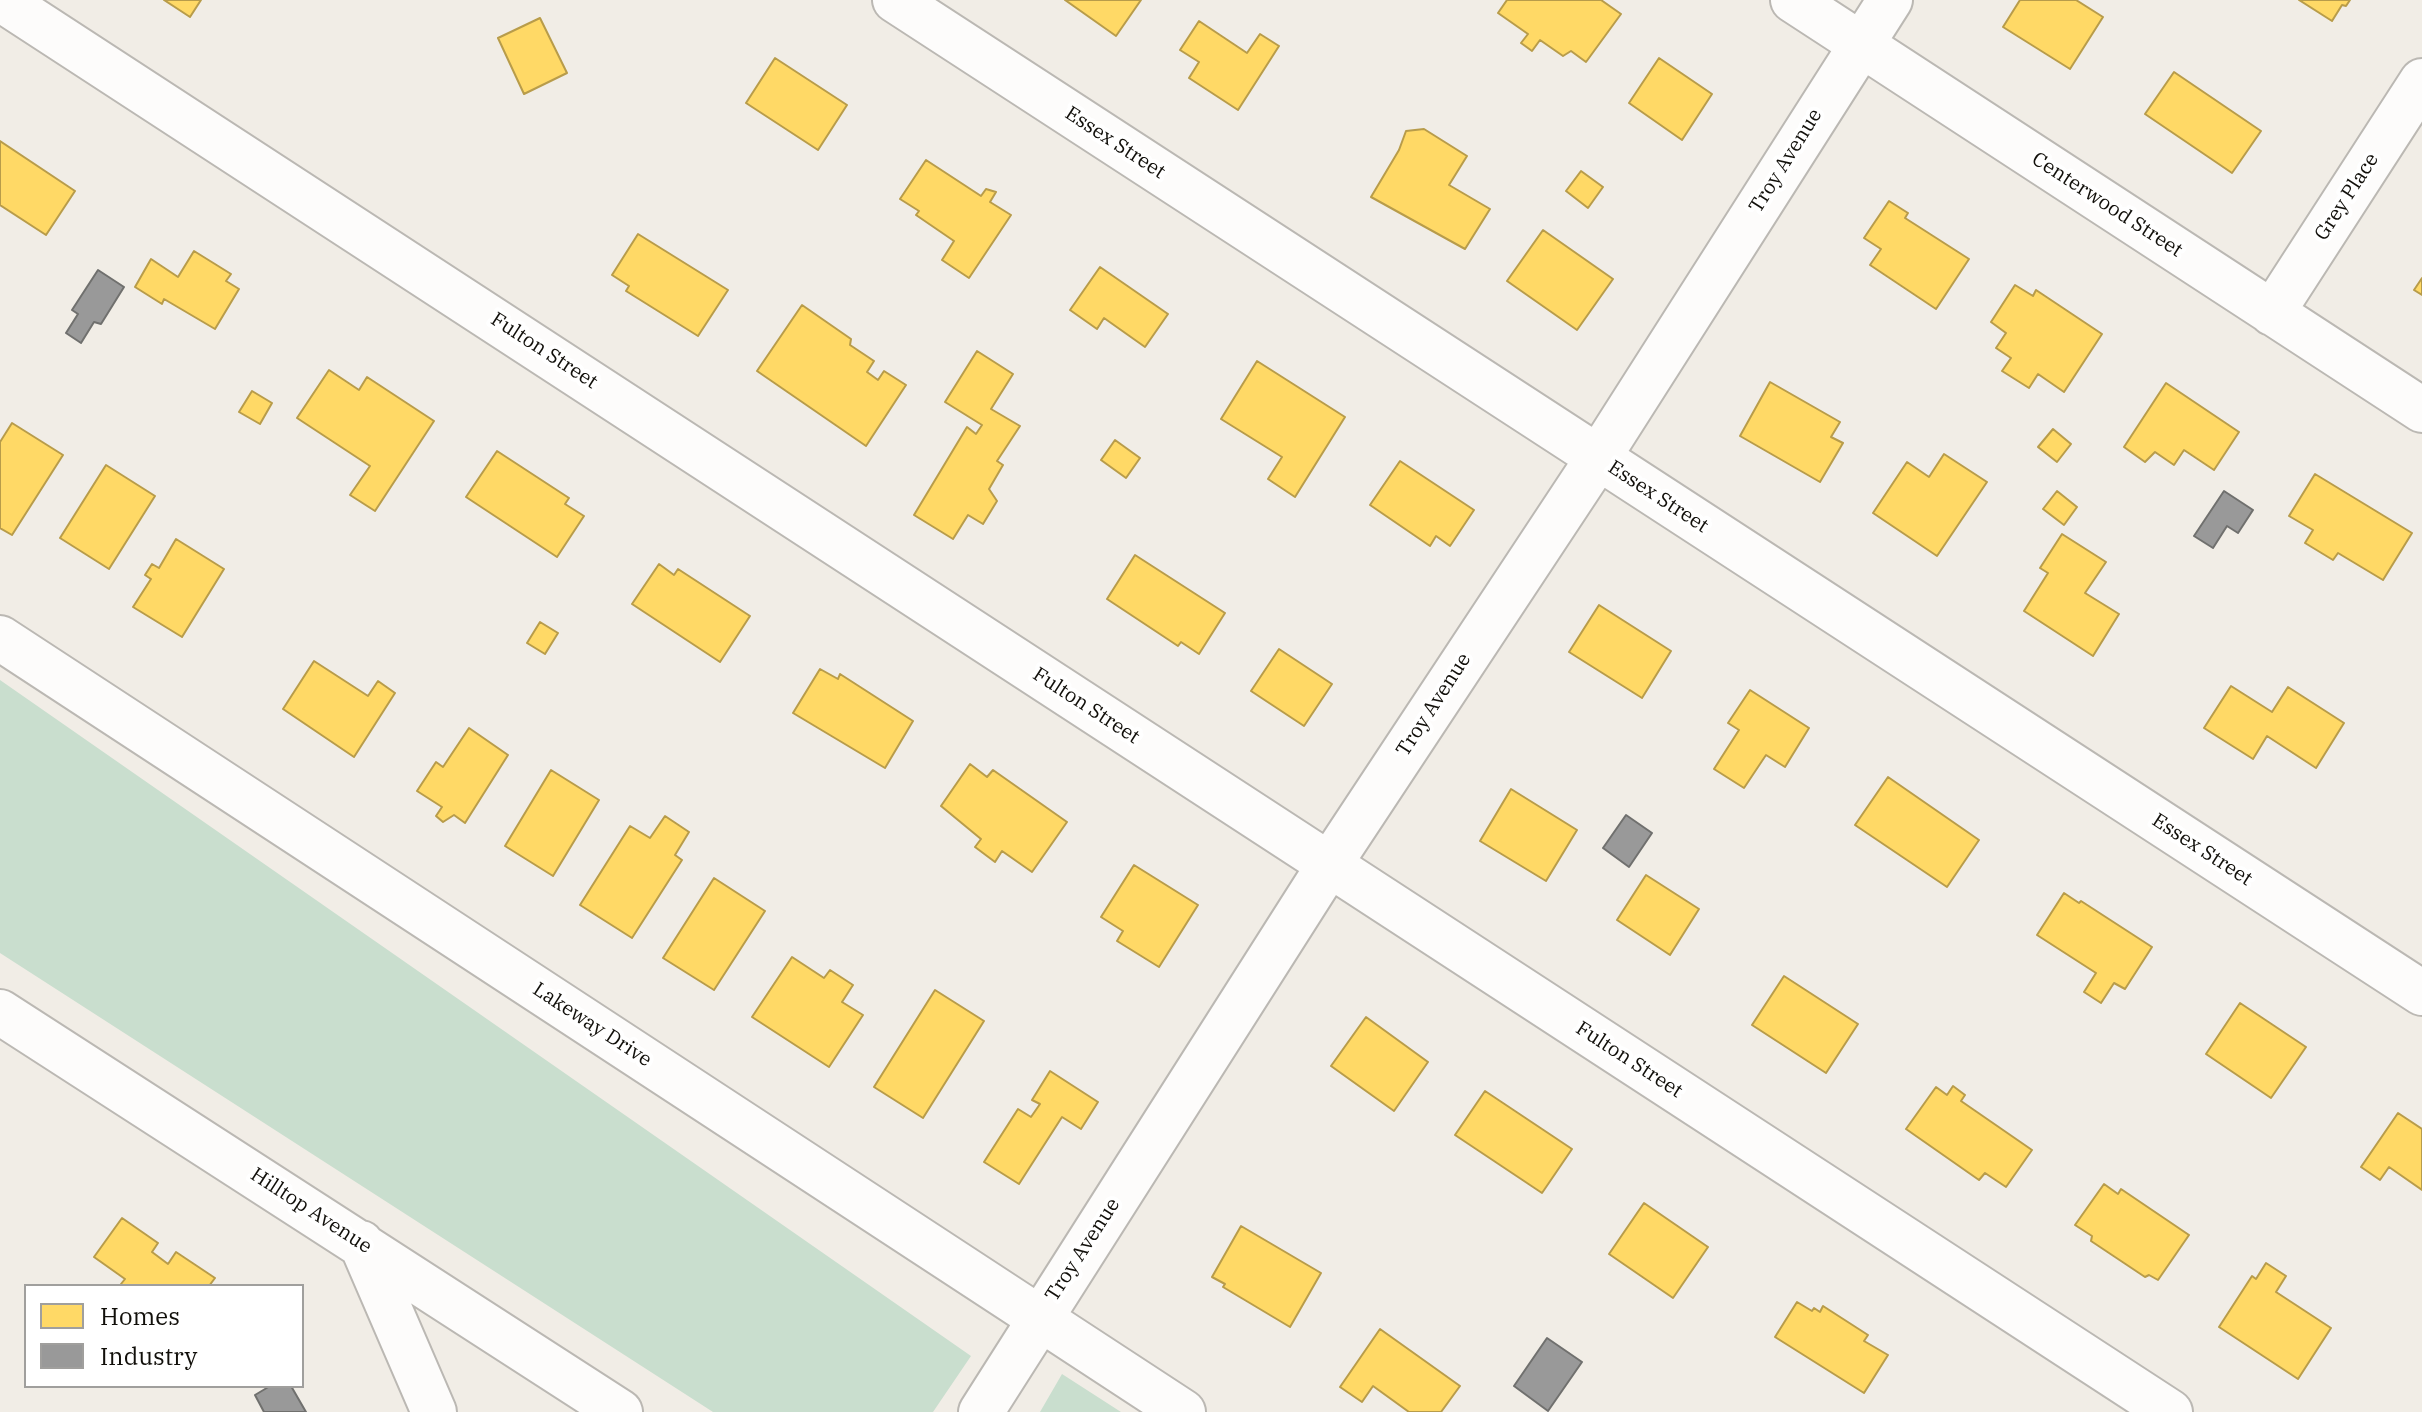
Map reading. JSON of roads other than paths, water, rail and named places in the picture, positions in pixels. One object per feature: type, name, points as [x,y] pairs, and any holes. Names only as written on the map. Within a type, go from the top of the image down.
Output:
[{"type":"street","name":"Fulton Street","points":[[2,0],[2170,1412]]},
{"type":"street","name":"Essex Street","points":[[895,0],[2422,993]]},
{"type":"street","name":"Centerwood Street","points":[[1793,0],[2422,410]]},
{"type":"street","name":"Troy Avenue","points":[[981,1412],[1329,865],[1598,458],[1890,0]]},
{"type":"street","name":"Grey Place","points":[[2272,313],[2422,81]]},
{"type":"street","name":"Lakeway Drive","points":[[0,638],[1183,1412]]},
{"type":"street","name":"Hilltop Avenue","points":[[0,1012],[620,1412]]},
{"type":"street","points":[[361,1243],[434,1412]]}]
